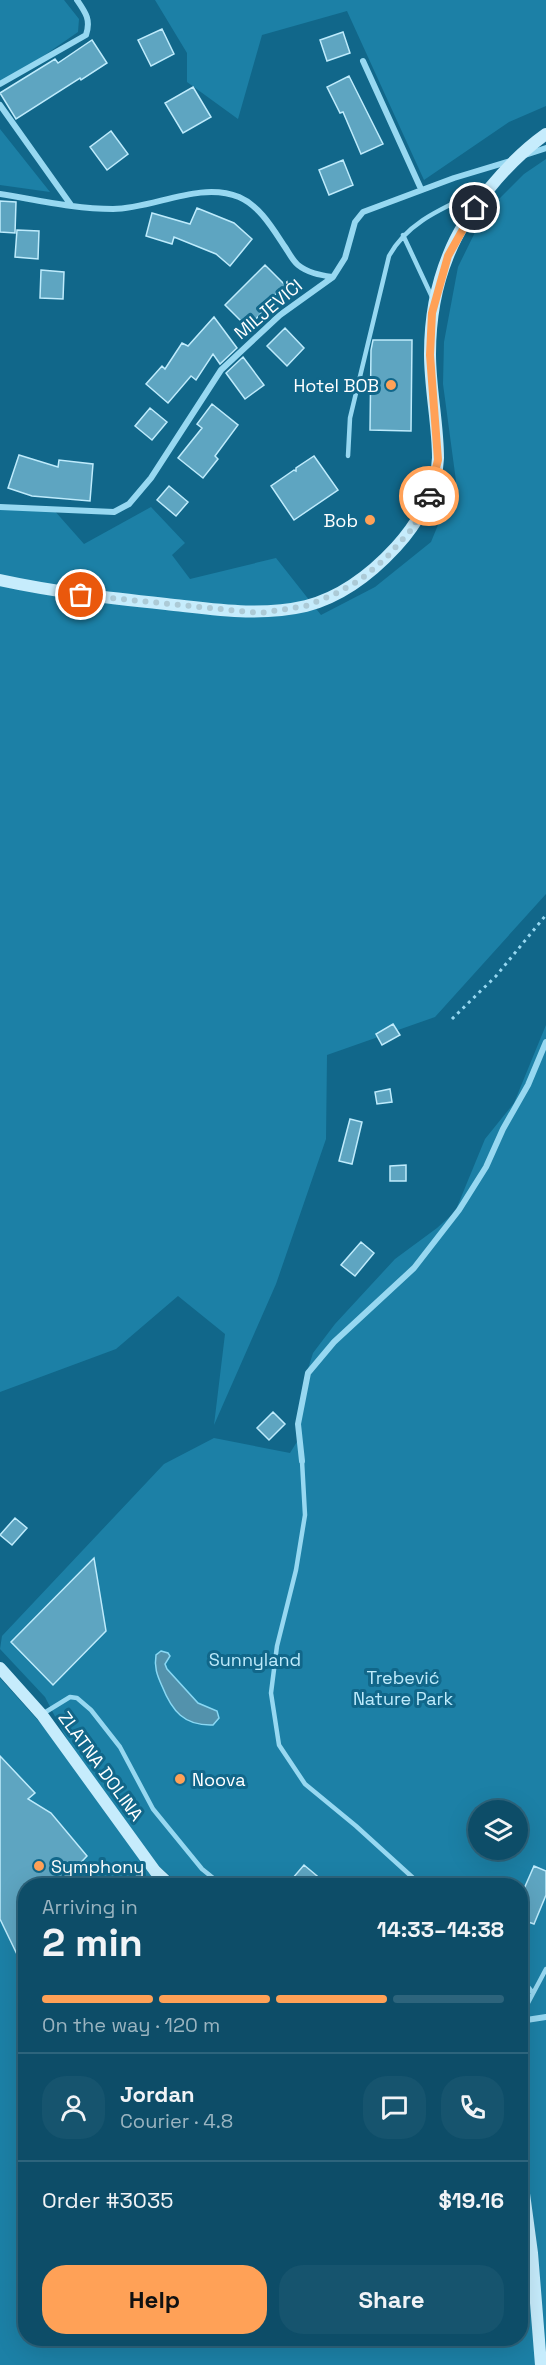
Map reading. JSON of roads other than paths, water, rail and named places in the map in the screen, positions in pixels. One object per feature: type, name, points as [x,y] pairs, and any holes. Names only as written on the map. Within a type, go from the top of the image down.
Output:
[{"type":"main road","points":[[0,580],[59,592],[260,613],[306,606],[360,580],[386,558],[412,529],[430,495],[438,460],[430,355],[434,302],[448,256],[475,208],[513,160],[546,134]]},
{"type":"main road","name":"ZLATNA DOLINA","points":[[2,1673],[42,1714],[155,1872],[162,1878]]},
{"type":"main road","points":[[528,2223],[541,2365]]},
{"type":"street","points":[[0,84],[86,35],[89,26],[88,16],[77,0]]},
{"type":"street","points":[[363,61],[421,189]]},
{"type":"street","points":[[0,105],[71,205]]},
{"type":"street","points":[[333,277],[345,258],[355,222],[363,212],[421,189],[546,148]]},
{"type":"street","name":"MILJEVIĆI","points":[[0,194],[113,209],[140,206],[189,193],[212,193],[238,197],[254,208],[272,226],[296,265],[314,274],[333,277]]},
{"type":"street","name":"MILJEVIĆI","points":[[0,507],[114,512],[129,504],[151,478],[221,370],[280,315],[333,277]]},
{"type":"street","points":[[302,1461],[298,1424],[308,1373],[334,1342],[414,1268],[459,1210],[486,1167],[503,1129],[528,1085],[546,1042]]},
{"type":"street","points":[[528,2018],[546,2017]]},
{"type":"lane","points":[[348,456],[350,418],[389,256],[403,235],[430,215],[495,183]]},
{"type":"lane","points":[[403,235],[434,302]]},
{"type":"lane","points":[[302,1461],[304,1515],[296,1570],[277,1646],[271,1693],[279,1745],[305,1784],[413,1878]]},
{"type":"lane","points":[[42,1714],[70,1697],[77,1698],[91,1710],[120,1747],[153,1809],[202,1869],[213,1878]]},
{"type":"lane","points":[[528,2003],[546,1969]]},
{"type":"lane","points":[[528,1987],[533,1993]]},
{"type":"place","name":"Hotel BOB","points":[[391,385]]},
{"type":"place","name":"Bob","points":[[370,520]]},
{"type":"place","name":"Noova","points":[[180,1779]]},
{"type":"place","name":"Symphony","points":[[39,1866]]},
{"type":"park label","name":"Sunnyland","points":[[255,1659]]},
{"type":"park label","name":"Trebević Nature Park","points":[[403,1687]]}]
